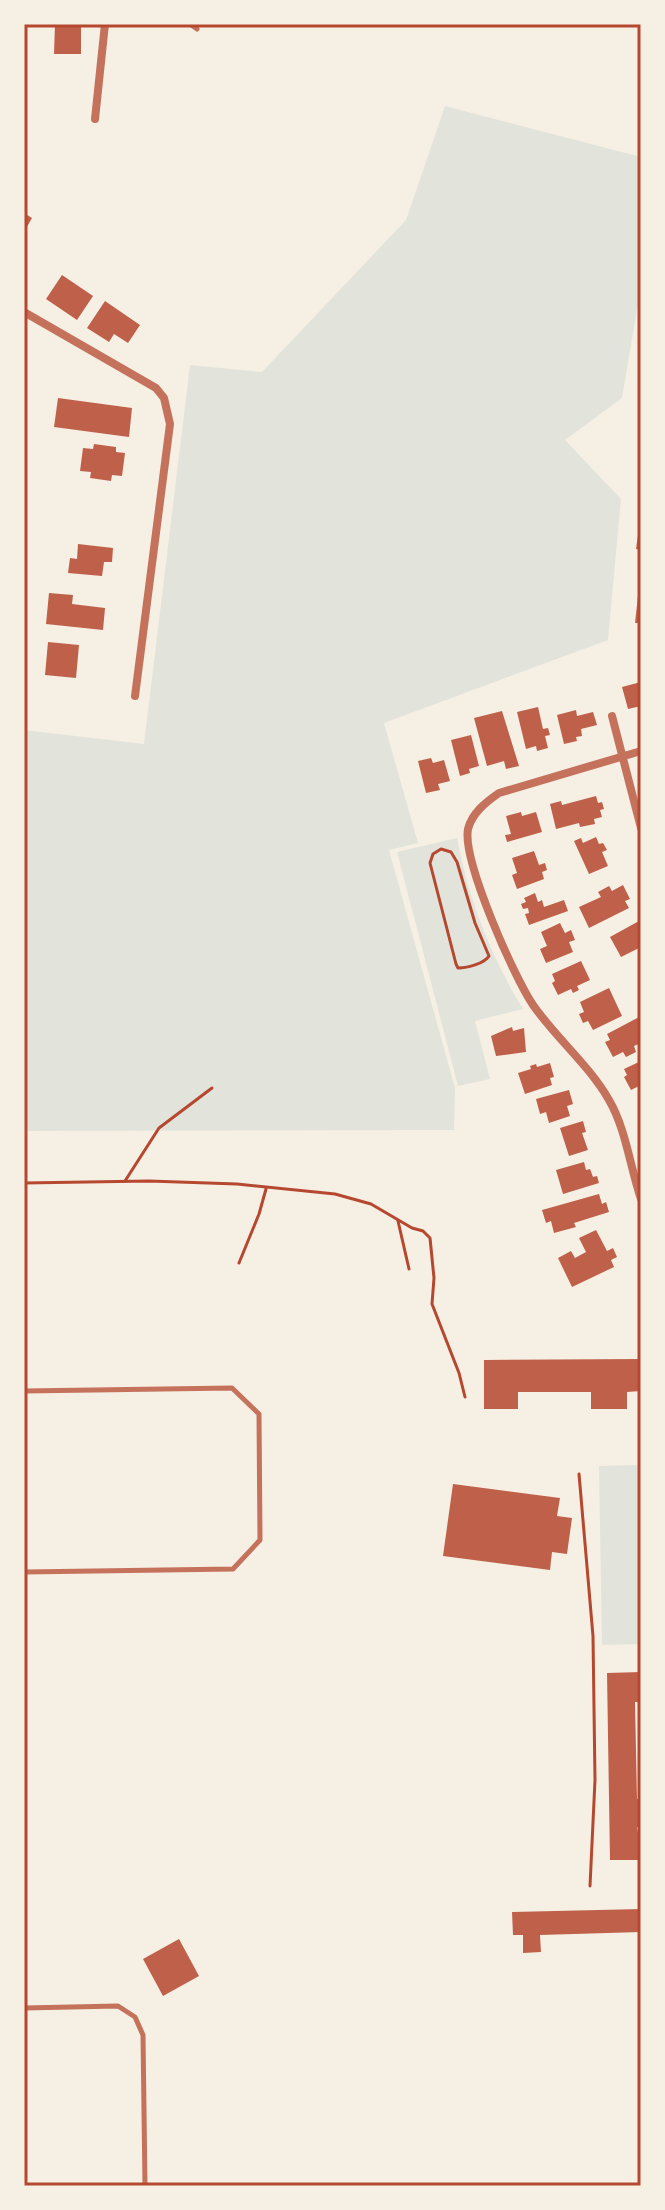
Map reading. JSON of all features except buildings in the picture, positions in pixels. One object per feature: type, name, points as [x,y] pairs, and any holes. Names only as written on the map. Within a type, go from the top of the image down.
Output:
[{"type":"street","points":[[95,119],[105,24]]},
{"type":"street","points":[[24,312],[156,388],[169,410],[170,424],[135,696]]},
{"type":"street","points":[[612,716],[641,828]]},
{"type":"street","points":[[641,751],[499,793],[482,805],[467,837],[478,880],[512,967],[535,1007],[610,1101],[641,1199]]},
{"type":"lane","points":[[190,24],[197,29]]},
{"type":"lane","points":[[24,1391],[232,1388],[259,1414],[260,1540],[233,1569],[24,1572]]},
{"type":"lane","points":[[24,2008],[118,2006],[135,2017],[143,2035],[145,2186]]},
{"type":"path","points":[[441,849],[451,852],[457,862],[475,923],[489,956],[464,968],[458,968],[456,964],[430,863],[433,854],[441,849]]},
{"type":"path","points":[[125,1181],[159,1128],[212,1088]]},
{"type":"path","points":[[24,1183],[125,1181],[237,1184],[335,1194],[371,1204],[398,1221],[423,1231],[430,1238],[434,1278],[432,1304],[465,1397]]},
{"type":"path","points":[[239,1263],[266,1189]]},
{"type":"path","points":[[398,1221],[409,1269]]},
{"type":"path","points":[[579,1474],[593,1636],[595,1780],[590,1886]]},
{"type":"shaded area","points":[[445,106],[641,157],[641,286],[622,398],[565,440],[621,499],[608,640],[384,723],[418,843],[389,850],[455,1088],[454,1130],[24,1131],[24,730],[144,744],[190,365],[262,372],[406,220]]},
{"type":"shaded area","points":[[457,838],[467,883],[482,926],[523,1009],[475,1021],[490,1079],[458,1086],[397,852]]},
{"type":"shaded area","points":[[641,1465],[641,1644],[602,1645],[599,1466]]}]
